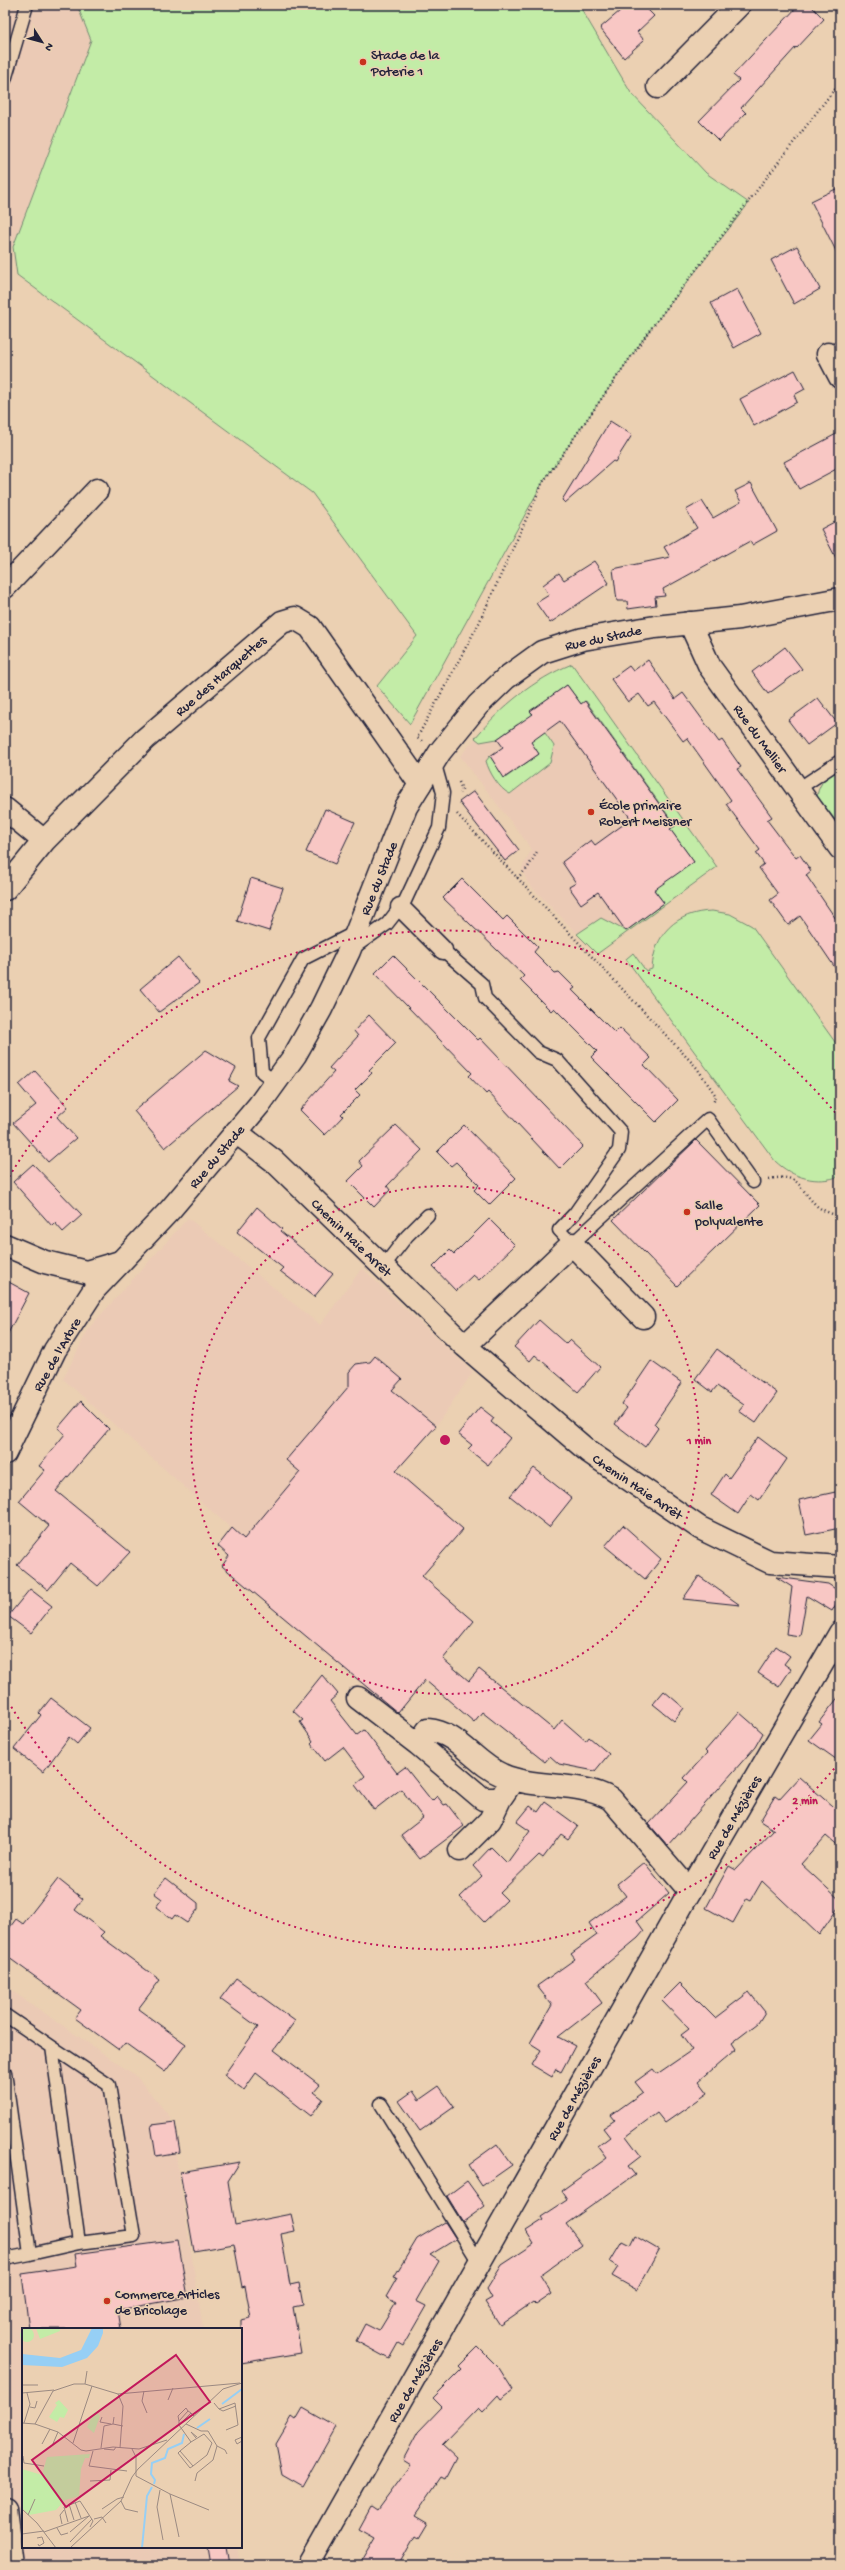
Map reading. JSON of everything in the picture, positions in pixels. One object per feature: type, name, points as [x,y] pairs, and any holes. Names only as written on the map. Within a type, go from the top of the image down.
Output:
[{"type":"street","points":[[658,87],[739,5]]},
{"type":"street","points":[[828,354],[840,377]]},
{"type":"street","points":[[5,587],[97,490]]},
{"type":"street","name":"Rue du Stade","points":[[5,1245],[45,1262],[86,1272],[120,1262],[170,1210],[236,1132],[295,1055],[321,1009],[353,941],[406,808],[437,756],[478,705],[506,678],[542,652],[583,638],[690,623],[740,618],[840,599]]},
{"type":"street","name":"Rue des Harquettes","points":[[5,890],[44,841],[145,739],[282,622],[295,618],[310,627],[420,784]]},
{"type":"street","name":"Rue du Mellier","points":[[690,623],[710,667],[840,848]]},
{"type":"street","points":[[5,809],[44,841]]},
{"type":"street","points":[[400,907],[443,950]]},
{"type":"street","name":"Chemin Haie Arrêt","points":[[236,1132],[274,1161],[465,1346],[589,1452],[700,1528],[770,1562],[840,1567]]},
{"type":"street","points":[[465,1346],[572,1244],[643,1317]]},
{"type":"street","name":"Rue de l'Arbre","points":[[5,1453],[55,1350],[94,1290],[120,1262]]},
{"type":"street","name":"Rue de Mézières","points":[[308,2565],[480,2264],[690,1891],[840,1633]]},
{"type":"street","points":[[358,1698],[418,1744],[483,1799],[500,1799]]},
{"type":"street","points":[[418,1744],[428,1730],[442,1731],[499,1774],[514,1780],[597,1791],[610,1799],[690,1891]]},
{"type":"street","points":[[460,1850],[490,1820],[500,1799],[514,1780]]},
{"type":"street","points":[[5,2510],[12,2565]]},
{"type":"lane","points":[[5,80],[9,53],[27,5]]},
{"type":"lane","points":[[275,1082],[262,1072],[259,1038],[303,959],[353,941],[387,924],[400,907],[439,828],[443,793],[437,756]]},
{"type":"lane","points":[[798,789],[840,760]]},
{"type":"lane","points":[[443,950],[482,984],[485,998],[538,1052],[557,1060],[621,1132],[619,1150],[575,1213],[559,1230],[572,1244],[708,1119],[753,1182]]},
{"type":"lane","points":[[383,1267],[407,1236],[428,1215]]},
{"type":"lane","points":[[5,2015],[109,2085],[134,2236],[79,2244],[5,2259]]},
{"type":"lane","points":[[52,2047],[79,2244]]},
{"type":"lane","points":[[5,2072],[30,2254]]},
{"type":"lane","points":[[381,2104],[480,2264]]},
{"type":"path","points":[[437,756],[417,738],[479,623],[543,482],[649,332],[840,82]]},
{"type":"path","points":[[458,779],[462,790],[458,796]]},
{"type":"path","points":[[455,812],[697,1068],[716,1096],[708,1119]]},
{"type":"path","points":[[517,878],[527,869],[538,850]]},
{"type":"path","points":[[753,1182],[785,1176],[798,1182],[818,1207],[840,1217]]},
{"type":"shaded area","points":[[5,5],[77,5],[91,39],[13,247],[5,247]]},
{"type":"shaded area","name":"École primaire Robert Meissner","points":[[572,664],[717,867],[597,954],[527,882],[522,868],[531,850],[525,840],[460,756],[506,704],[534,684]]},
{"type":"shaded area","points":[[188,1218],[320,1325],[362,1268],[473,1372],[436,1426],[397,1471],[463,1529],[422,1576],[474,1621],[397,1714],[222,1566],[243,1539],[63,1379],[89,1328]]},
{"type":"shaded area","points":[[5,1986],[136,2076],[170,2117],[203,2328],[22,2328],[22,2548],[237,2548],[240,2565],[5,2565]]},
{"type":"green space","points":[[77,5],[579,5],[631,93],[706,173],[749,203],[649,331],[543,482],[410,724],[377,686],[417,636],[312,493],[17,275],[13,247],[91,40]]},
{"type":"green space","points":[[572,664],[717,867],[597,954],[577,934],[601,918],[626,931],[664,903],[650,884],[694,862],[670,829],[675,825],[586,701],[581,704],[567,685],[530,711],[554,746],[550,763],[510,794],[498,784],[492,775],[486,761],[490,756],[505,778],[539,754],[518,724],[497,739],[480,742],[475,738],[496,715],[519,695],[544,678]]},
{"type":"green space","points":[[840,770],[840,826],[817,796],[822,783],[831,775]]},
{"type":"green space","points":[[712,911],[730,914],[752,926],[840,1049],[840,1176],[831,1179],[814,1180],[797,1176],[775,1161],[626,959],[633,953],[646,971],[652,969],[657,945],[669,927],[688,916],[699,912]]},
{"type":"building","points":[[627,5],[643,5],[654,16],[637,32],[644,40],[624,58],[600,28]]},
{"type":"building","points":[[799,5],[810,5],[824,19],[797,48],[796,47],[741,108],[746,113],[719,141],[699,121],[739,80],[733,75]]},
{"type":"building","points":[[840,187],[840,259],[811,201]]},
{"type":"building","points":[[797,246],[820,289],[794,304],[771,260]]},
{"type":"building","points":[[737,289],[761,333],[734,348],[711,303]]},
{"type":"building","points":[[795,370],[805,389],[794,395],[797,402],[754,426],[740,399]]},
{"type":"building","points":[[610,421],[632,435],[615,462],[613,461],[565,503],[562,500]]},
{"type":"building","points":[[840,432],[840,467],[799,489],[784,462]]},
{"type":"building","points":[[751,483],[777,531],[752,545],[750,541],[663,589],[665,596],[655,597],[656,605],[628,609],[627,601],[617,601],[613,569],[670,557],[664,547],[697,528],[686,510],[702,501],[713,518],[741,502],[735,491]]},
{"type":"building","points":[[840,519],[840,566],[821,529]]},
{"type":"building","points":[[594,561],[609,583],[550,623],[536,603],[549,595],[543,585],[559,573],[564,580]]},
{"type":"building","points":[[785,647],[802,669],[768,694],[752,672]]},
{"type":"building","points":[[648,660],[675,699],[683,693],[719,742],[722,740],[741,767],[737,769],[772,817],[767,820],[796,858],[800,855],[811,871],[806,875],[840,925],[840,975],[800,916],[788,925],[770,900],[778,894],[759,868],[764,864],[756,853],[760,850],[726,804],[731,800],[687,738],[683,741],[654,702],[648,706],[639,694],[628,702],[611,679],[629,666],[633,671]]},
{"type":"building","points":[[567,685],[581,704],[585,701],[675,826],[670,829],[694,862],[654,890],[664,903],[626,931],[598,892],[581,904],[569,887],[576,883],[562,862],[591,840],[595,845],[631,819],[560,721],[531,742],[539,754],[504,778],[490,756],[503,747],[497,739],[533,714],[530,711]]},
{"type":"building","points":[[818,698],[837,723],[807,745],[788,720]]},
{"type":"building","points":[[474,791],[519,850],[505,861],[459,802]]},
{"type":"building","points":[[325,809],[355,822],[335,864],[306,852]]},
{"type":"building","points":[[251,878],[283,888],[269,931],[237,921]]},
{"type":"building","points":[[462,879],[503,920],[507,916],[538,947],[534,952],[555,973],[559,972],[575,988],[572,990],[615,1033],[620,1028],[651,1058],[644,1065],[678,1100],[656,1122],[591,1057],[597,1051],[554,1008],[551,1011],[520,980],[524,976],[443,898]]},
{"type":"building","points":[[393,955],[478,1040],[480,1038],[583,1146],[560,1169],[488,1092],[486,1094],[469,1076],[472,1073],[375,973]]},
{"type":"building","points":[[178,957],[199,983],[159,1012],[140,989]]},
{"type":"building","points":[[369,1015],[396,1043],[369,1070],[372,1073],[355,1090],[360,1095],[341,1114],[343,1116],[325,1135],[300,1110],[334,1072],[329,1068],[358,1036],[354,1031]]},
{"type":"building","points":[[206,1050],[236,1068],[229,1081],[238,1086],[165,1148],[134,1111]]},
{"type":"building","points":[[35,1071],[68,1107],[57,1117],[76,1138],[48,1162],[13,1123],[36,1105],[19,1085]]},
{"type":"building","points":[[396,1125],[422,1150],[387,1186],[390,1190],[374,1207],[348,1181],[363,1166],[359,1161]]},
{"type":"building","points":[[464,1125],[516,1178],[489,1205],[474,1190],[479,1185],[456,1162],[451,1166],[437,1152]]},
{"type":"building","name":"Salle polyvalente","points":[[696,1140],[760,1205],[677,1286],[613,1220]]},
{"type":"building","points":[[33,1164],[82,1215],[63,1232],[55,1223],[52,1226],[13,1182]]},
{"type":"building","points":[[257,1207],[282,1229],[280,1231],[333,1274],[314,1297],[280,1271],[283,1268],[237,1232]]},
{"type":"building","points":[[489,1219],[515,1245],[479,1280],[473,1275],[456,1291],[433,1267],[450,1250],[454,1254]]},
{"type":"building","points":[[5,1280],[29,1293],[5,1339]]},
{"type":"building","points":[[539,1320],[566,1344],[570,1340],[600,1367],[578,1392],[535,1355],[530,1361],[514,1347]]},
{"type":"building","points":[[717,1349],[777,1393],[756,1423],[739,1411],[744,1405],[717,1386],[712,1392],[695,1379]]},
{"type":"building","points":[[375,1356],[402,1379],[392,1390],[436,1426],[396,1471],[463,1529],[422,1576],[474,1621],[443,1659],[469,1681],[479,1669],[554,1730],[562,1720],[586,1741],[589,1737],[609,1754],[595,1771],[559,1764],[550,1756],[545,1762],[482,1712],[474,1722],[425,1680],[398,1713],[222,1566],[229,1556],[218,1546],[232,1528],[244,1539],[300,1472],[286,1460],[349,1386],[349,1372],[356,1364],[370,1362]]},
{"type":"building","points":[[651,1361],[682,1383],[654,1424],[658,1428],[645,1447],[615,1424],[627,1408],[622,1404]]},
{"type":"building","points":[[81,1401],[109,1429],[56,1491],[130,1552],[98,1586],[70,1563],[48,1590],[17,1565],[49,1526],[19,1501],[45,1470],[39,1466],[65,1434],[58,1428]]},
{"type":"building","points":[[480,1407],[494,1418],[491,1422],[510,1438],[488,1465],[468,1449],[472,1445],[458,1434]]},
{"type":"building","points":[[758,1437],[787,1459],[759,1500],[751,1494],[738,1514],[711,1495],[725,1474],[729,1478]]},
{"type":"building","points":[[534,1468],[572,1498],[549,1527],[510,1496]]},
{"type":"building","points":[[840,1491],[840,1528],[806,1535],[799,1500]]},
{"type":"building","points":[[623,1525],[661,1559],[645,1579],[605,1546]]},
{"type":"building","points":[[699,1576],[740,1605],[683,1599]]},
{"type":"building","points":[[776,1577],[828,1584],[840,1592],[840,1597],[832,1611],[807,1596],[800,1636],[786,1634],[792,1587]]},
{"type":"building","points":[[30,1589],[52,1606],[31,1633],[8,1616]]},
{"type":"building","points":[[776,1646],[790,1656],[784,1664],[791,1669],[779,1687],[758,1673]]},
{"type":"building","points":[[322,1675],[338,1694],[330,1701],[357,1735],[364,1730],[397,1773],[405,1767],[432,1801],[437,1796],[444,1805],[447,1804],[464,1826],[420,1859],[401,1835],[423,1818],[401,1789],[374,1810],[355,1785],[365,1776],[343,1747],[325,1761],[311,1743],[313,1741],[300,1722],[303,1720],[293,1711]]},
{"type":"building","points":[[664,1691],[684,1708],[674,1721],[653,1704]]},
{"type":"building","points":[[840,1695],[840,1762],[809,1740],[822,1724],[819,1722]]},
{"type":"building","points":[[51,1698],[90,1728],[77,1744],[69,1737],[43,1772],[14,1749],[41,1715],[39,1713]]},
{"type":"building","points":[[739,1712],[763,1733],[755,1747],[668,1846],[649,1824],[688,1782],[684,1778],[707,1753],[705,1751]]},
{"type":"building","points":[[799,1777],[840,1813],[840,1848],[826,1836],[801,1864],[840,1900],[840,1905],[819,1935],[762,1881],[751,1900],[747,1898],[733,1923],[706,1908],[729,1866],[736,1870],[774,1830],[760,1821],[775,1796],[779,1799]]},
{"type":"building","points":[[545,1802],[578,1826],[568,1839],[561,1834],[543,1858],[539,1855],[500,1893],[507,1900],[484,1922],[460,1897],[482,1876],[473,1866],[491,1847],[507,1863],[530,1831],[517,1822],[530,1806],[538,1812]]},
{"type":"building","points":[[644,1862],[669,1893],[637,1921],[644,1931],[638,1938],[586,1981],[602,2003],[558,2037],[575,2046],[561,2072],[556,2069],[552,2077],[532,2065],[541,2050],[530,2043],[552,2005],[537,1986],[575,1959],[571,1954],[597,1935],[589,1923],[626,1896],[617,1884]]},
{"type":"building","points":[[166,1878],[198,1903],[198,1909],[187,1923],[175,1915],[172,1919],[156,1907],[162,1899],[154,1893]]},
{"type":"building","points":[[58,1879],[83,1899],[75,1910],[104,1932],[100,1936],[160,1980],[138,2009],[186,2044],[165,2072],[125,2043],[119,2050],[75,2018],[81,2010],[5,1955],[5,1934],[16,1919],[23,1924]]},
{"type":"building","points":[[236,1978],[295,2021],[274,2050],[320,2085],[314,2092],[323,2099],[311,2116],[256,2073],[244,2090],[224,2075],[258,2027],[220,1999]]},
{"type":"building","points":[[680,1983],[715,2018],[749,1992],[765,2012],[758,2023],[732,2043],[736,2049],[699,2081],[708,2093],[665,2123],[657,2113],[626,2136],[641,2156],[628,2166],[635,2175],[566,2224],[582,2245],[540,2275],[552,2294],[536,2305],[533,2302],[500,2325],[485,2302],[492,2298],[487,2289],[502,2265],[534,2244],[526,2231],[543,2220],[541,2217],[567,2200],[561,2191],[607,2158],[598,2146],[610,2137],[603,2128],[615,2120],[611,2115],[643,2092],[635,2082],[653,2069],[657,2074],[692,2050],[681,2035],[689,2029],[662,2001]]},
{"type":"building","points":[[439,2086],[454,2107],[420,2131],[399,2101],[413,2091],[419,2100]]},
{"type":"building","points":[[175,2122],[180,2152],[156,2156],[151,2125]]},
{"type":"building","points":[[497,2144],[512,2165],[482,2186],[468,2165]]},
{"type":"building","points":[[240,2162],[228,2181],[235,2225],[291,2214],[295,2231],[281,2234],[290,2285],[299,2283],[303,2305],[293,2307],[301,2353],[242,2363],[241,2320],[251,2318],[245,2286],[242,2287],[234,2244],[194,2251],[180,2172]]},
{"type":"building","points":[[467,2181],[485,2206],[463,2222],[447,2196]]},
{"type":"building","points":[[445,2222],[456,2239],[430,2255],[439,2261],[416,2301],[426,2306],[403,2346],[398,2343],[389,2359],[356,2341],[365,2324],[379,2331],[396,2303],[386,2297],[397,2278],[394,2277],[417,2239]]},
{"type":"building","points":[[635,2236],[659,2250],[637,2290],[612,2276],[618,2267],[610,2262],[622,2242],[630,2246]]},
{"type":"building","name":"Commerce Articles de Bricolage","points":[[178,2240],[188,2297],[118,2310],[121,2328],[29,2328],[22,2274],[77,2266],[75,2254]]},
{"type":"building","points":[[478,2347],[499,2368],[513,2390],[501,2399],[498,2395],[482,2412],[478,2408],[442,2445],[456,2458],[445,2479],[441,2477],[415,2515],[427,2522],[418,2537],[415,2535],[398,2565],[359,2565],[375,2538],[359,2529],[371,2507],[377,2511],[411,2465],[403,2460],[418,2432],[442,2407],[433,2398],[462,2369],[459,2366]]},
{"type":"building","points":[[303,2408],[336,2427],[303,2486],[282,2474],[276,2444],[292,2417],[296,2420]]},
{"type":"building","points":[[208,2548],[226,2548],[229,2565],[211,2565]]},
{"type":"place","name":"Stade de la Poterie 1","points":[[363,62]]},
{"type":"place","name":"École primaire Robert Meissner","points":[[591,812]]},
{"type":"place","name":"Salle polyvalente","points":[[687,1212]]},
{"type":"place","name":"Commerce Articles de Bricolage","points":[[107,2301]]}]
